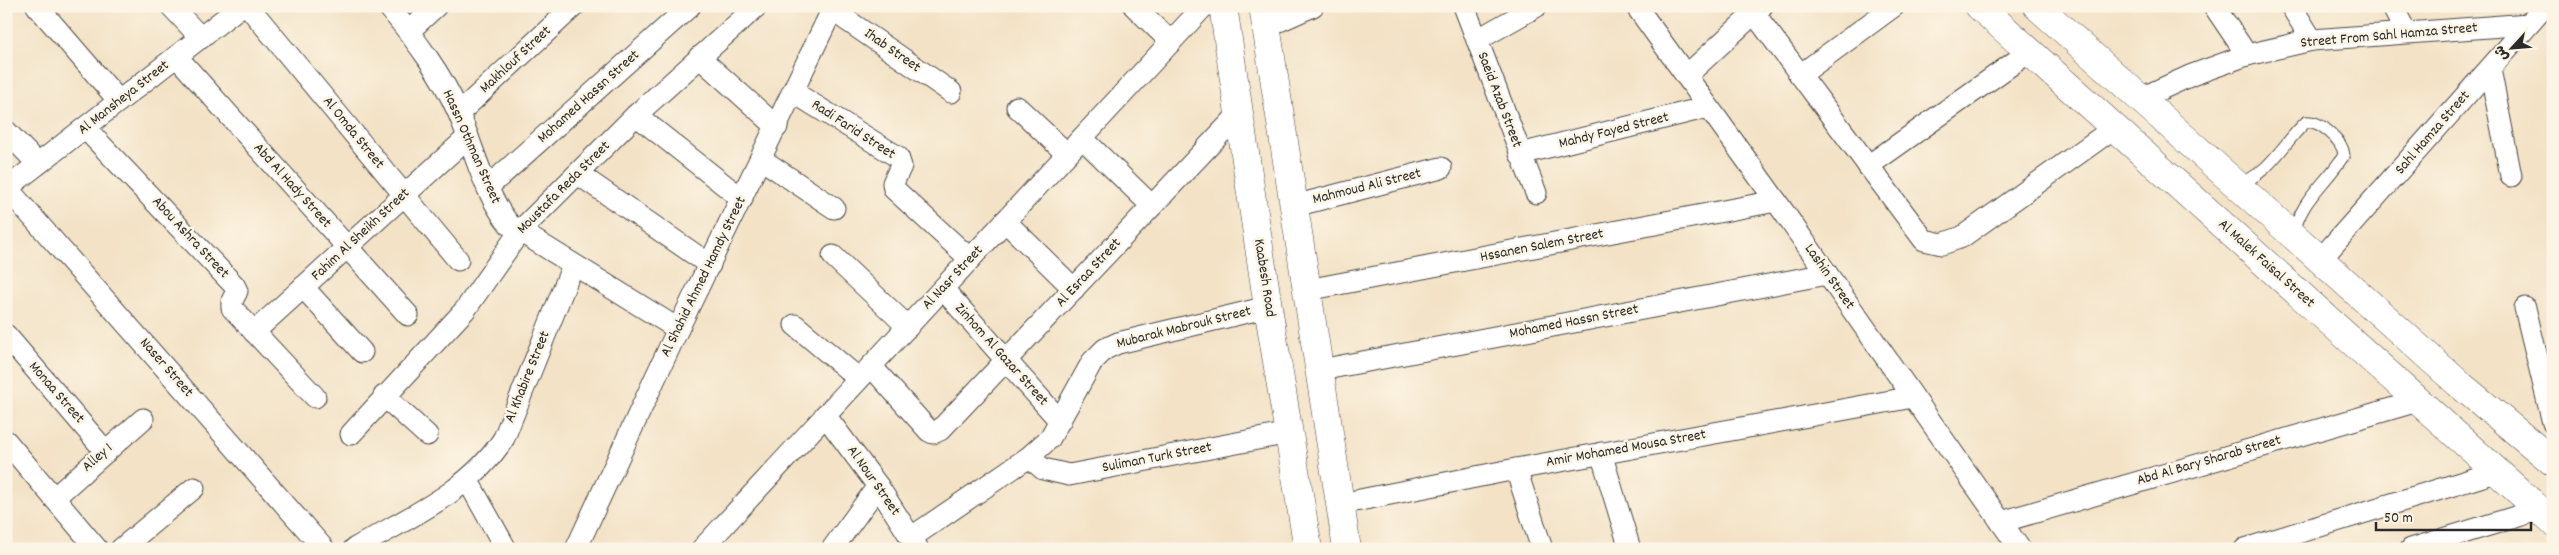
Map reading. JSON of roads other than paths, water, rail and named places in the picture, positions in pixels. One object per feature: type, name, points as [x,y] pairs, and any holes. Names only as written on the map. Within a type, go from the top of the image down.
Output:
[{"type":"main road","name":"Kaabesh Road","points":[[1223,6],[1268,307],[1308,549]]},
{"type":"main road","name":"Al Malek Faisal Street","points":[[1979,6],[2545,516]]},
{"type":"main road","points":[[2037,6],[2320,260],[2553,462]]},
{"type":"main road","points":[[1264,17],[1348,549]]},
{"type":"main road","points":[[2354,343],[2381,313]]},
{"type":"street","points":[[37,6],[119,101]]},
{"type":"street","points":[[171,6],[201,38]]},
{"type":"street","name":"Al Mansheya Street","points":[[7,189],[241,6]]},
{"type":"street","name":"Al Omda Street","points":[[248,6],[458,260]]},
{"type":"street","name":"Hassn Othman Street","points":[[388,6],[409,31],[436,70],[459,113],[488,187],[501,214],[520,231],[678,329]]},
{"type":"street","points":[[409,31],[436,6]]},
{"type":"street","name":"Makhlouf Street","points":[[459,113],[574,6]]},
{"type":"street","name":"Mohamed Hassn Street","points":[[488,187],[690,6]]},
{"type":"street","name":"Moustafa Reda Street","points":[[351,434],[465,310],[520,231],[636,116],[757,6]]},
{"type":"street","points":[[1134,6],[1171,42]]},
{"type":"street","name":"Al Nasr Street","points":[[702,549],[1204,6]]},
{"type":"street","points":[[1264,17],[1313,6]]},
{"type":"street","name":"Saeid Azab Street","points":[[1464,6],[1536,193]]},
{"type":"street","points":[[1477,40],[1537,6]]},
{"type":"street","name":"Lashin Street","points":[[1636,6],[1776,201],[2018,548]]},
{"type":"street","points":[[1800,75],[1894,6]]},
{"type":"street","points":[[2214,6],[2247,54]]},
{"type":"street","points":[[2291,6],[2312,40]]},
{"type":"street","points":[[2392,6],[2406,32]]},
{"type":"street","name":"Sahl Hamza Street","points":[[2320,260],[2545,6]]},
{"type":"street","name":"Ihab Street","points":[[833,8],[951,92]]},
{"type":"street","name":"Al Shahid Ahmed Hamdy Street","points":[[584,546],[678,329],[833,8]]},
{"type":"street","points":[[1686,76],[1758,10],[1800,75],[1924,240],[1942,244],[1962,237],[2114,128]]},
{"type":"street","name":"Street From Sahl Hamza Street","points":[[2139,99],[2192,75],[2247,54],[2312,40],[2529,24]]},
{"type":"street","points":[[1868,166],[2029,52]]},
{"type":"street","name":"Abd Al Hady Street","points":[[177,57],[408,315]]},
{"type":"street","points":[[699,57],[777,127]]},
{"type":"street","points":[[2490,69],[2511,176]]},
{"type":"street","name":"Radi Farid Street","points":[[793,92],[898,158],[901,166],[893,183],[894,188],[970,259]]},
{"type":"street","points":[[1017,107],[1068,154]]},
{"type":"street","name":"Mahdy Fayed Street","points":[[1520,154],[1708,107]]},
{"type":"street","name":"Al Esraa Street","points":[[865,373],[929,431],[933,433],[940,430],[1238,115]]},
{"type":"street","points":[[636,116],[742,199]]},
{"type":"street","name":"Abou Ashra Street","points":[[85,128],[234,285],[237,291],[232,300],[232,308],[315,397]]},
{"type":"street","points":[[6,131],[38,164]]},
{"type":"street","name":"Fahim Al Sheikh Street","points":[[254,332],[468,137]]},
{"type":"street","points":[[1082,138],[1152,206]]},
{"type":"street","points":[[761,159],[834,208]]},
{"type":"street","name":"Mahmoud Ali Street","points":[[1294,206],[1441,168]]},
{"type":"street","points":[[578,174],[710,266]]},
{"type":"street","name":"Naser Street","points":[[7,189],[324,549]]},
{"type":"street","name":"Hssanen Salem Street","points":[[1307,290],[1776,201]]},
{"type":"street","points":[[1005,221],[1074,289]]},
{"type":"street","points":[[833,256],[908,327]]},
{"type":"street","name":"Al Khabire Street","points":[[354,549],[468,481],[493,455],[504,438],[573,265]]},
{"type":"street","name":"Mohamed Hassn Street","points":[[1320,370],[1827,274]]},
{"type":"street","points":[[304,287],[362,352]]},
{"type":"street","name":"Zinhom Al Gazar Street","points":[[943,289],[1060,421]]},
{"type":"street","name":"Mubarak Mabrouk Street","points":[[915,543],[1029,457],[1050,438],[1092,362],[1105,349],[1118,343],[1268,307]]},
{"type":"street","points":[[2525,308],[2553,423]]},
{"type":"street","points":[[795,325],[865,373]]},
{"type":"street","name":"Monaa Street","points":[[6,335],[106,452]]},
{"type":"street","points":[[384,396],[427,435]]},
{"type":"street","name":"Amir Mohamed Mousa Street","points":[[1340,504],[1601,453],[1913,397]]},
{"type":"street","name":"Abd Al Bary Sharab Street","points":[[2001,522],[2418,401]]},
{"type":"street","name":"Al Nour Street","points":[[825,415],[878,486],[915,543]]},
{"type":"street","name":"Alley 1","points":[[54,498],[143,419]]},
{"type":"street","name":"Suliman Turk Street","points":[[1029,457],[1043,469],[1069,475],[1289,433]]},
{"type":"street","points":[[6,442],[97,549]]},
{"type":"street","points":[[1601,453],[1630,549]]},
{"type":"street","points":[[1516,469],[1542,549]]},
{"type":"street","points":[[2245,549],[2496,472]]},
{"type":"street","points":[[468,481],[506,549]]},
{"type":"street","points":[[832,549],[878,486]]},
{"type":"street","points":[[121,549],[194,488]]},
{"type":"street","points":[[2411,549],[2545,516]]},
{"type":"lane","points":[[2236,185],[2258,175],[2306,122],[2313,121],[2333,137],[2344,149],[2344,155],[2306,202],[2300,212],[2294,237]]}]
